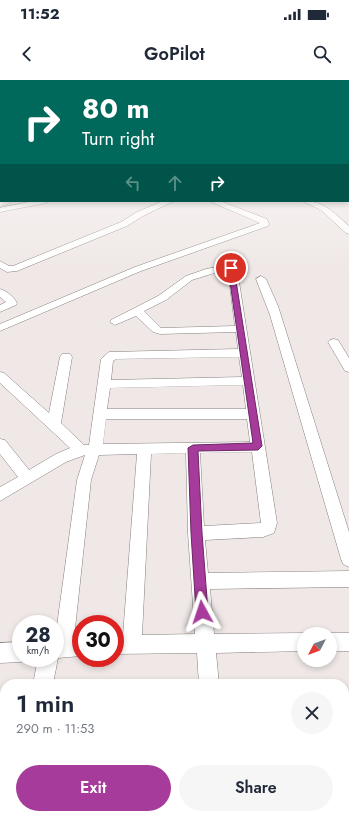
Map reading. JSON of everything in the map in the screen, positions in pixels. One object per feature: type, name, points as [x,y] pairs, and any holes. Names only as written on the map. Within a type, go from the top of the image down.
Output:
[{"type":"street","points":[[0,210],[41,202]]},
{"type":"street","points":[[1,266],[9,270],[14,269],[124,224],[140,214],[168,202]]},
{"type":"street","points":[[0,328],[124,274],[265,224],[264,221],[216,202]]},
{"type":"street","points":[[309,202],[324,208],[349,231]]},
{"type":"street","points":[[115,322],[162,298],[194,276],[208,271],[231,268],[269,523],[268,528],[263,530],[196,533]]},
{"type":"street","points":[[261,279],[274,309],[278,328],[307,414],[349,559]]},
{"type":"street","points":[[0,292],[12,303],[0,309]]},
{"type":"street","points":[[137,311],[157,330],[239,329]]},
{"type":"street","points":[[334,342],[349,368]]},
{"type":"street","points":[[67,648],[87,450],[101,414],[107,359],[113,355],[244,354]]},
{"type":"street","points":[[54,424],[66,357]]},
{"type":"street","points":[[0,376],[74,443],[87,450]]},
{"type":"street","points":[[104,384],[249,381]]},
{"type":"street","points":[[101,414],[253,414]]},
{"type":"street","points":[[0,444],[27,478]]},
{"type":"street","points":[[0,495],[61,458],[87,450],[144,450],[258,446]]},
{"type":"street","points":[[193,448],[196,533],[209,679]]},
{"type":"street","points":[[144,450],[124,645],[297,642]]},
{"type":"street","points":[[200,581],[349,579]]},
{"type":"street","points":[[337,642],[349,642]]},
{"type":"street","points":[[0,654],[12,653]]},
{"type":"street","points":[[44,679],[46,667]]},
{"type":"route","points":[[202,612],[196,533],[193,448],[258,446],[249,381],[239,329],[231,268]]}]
